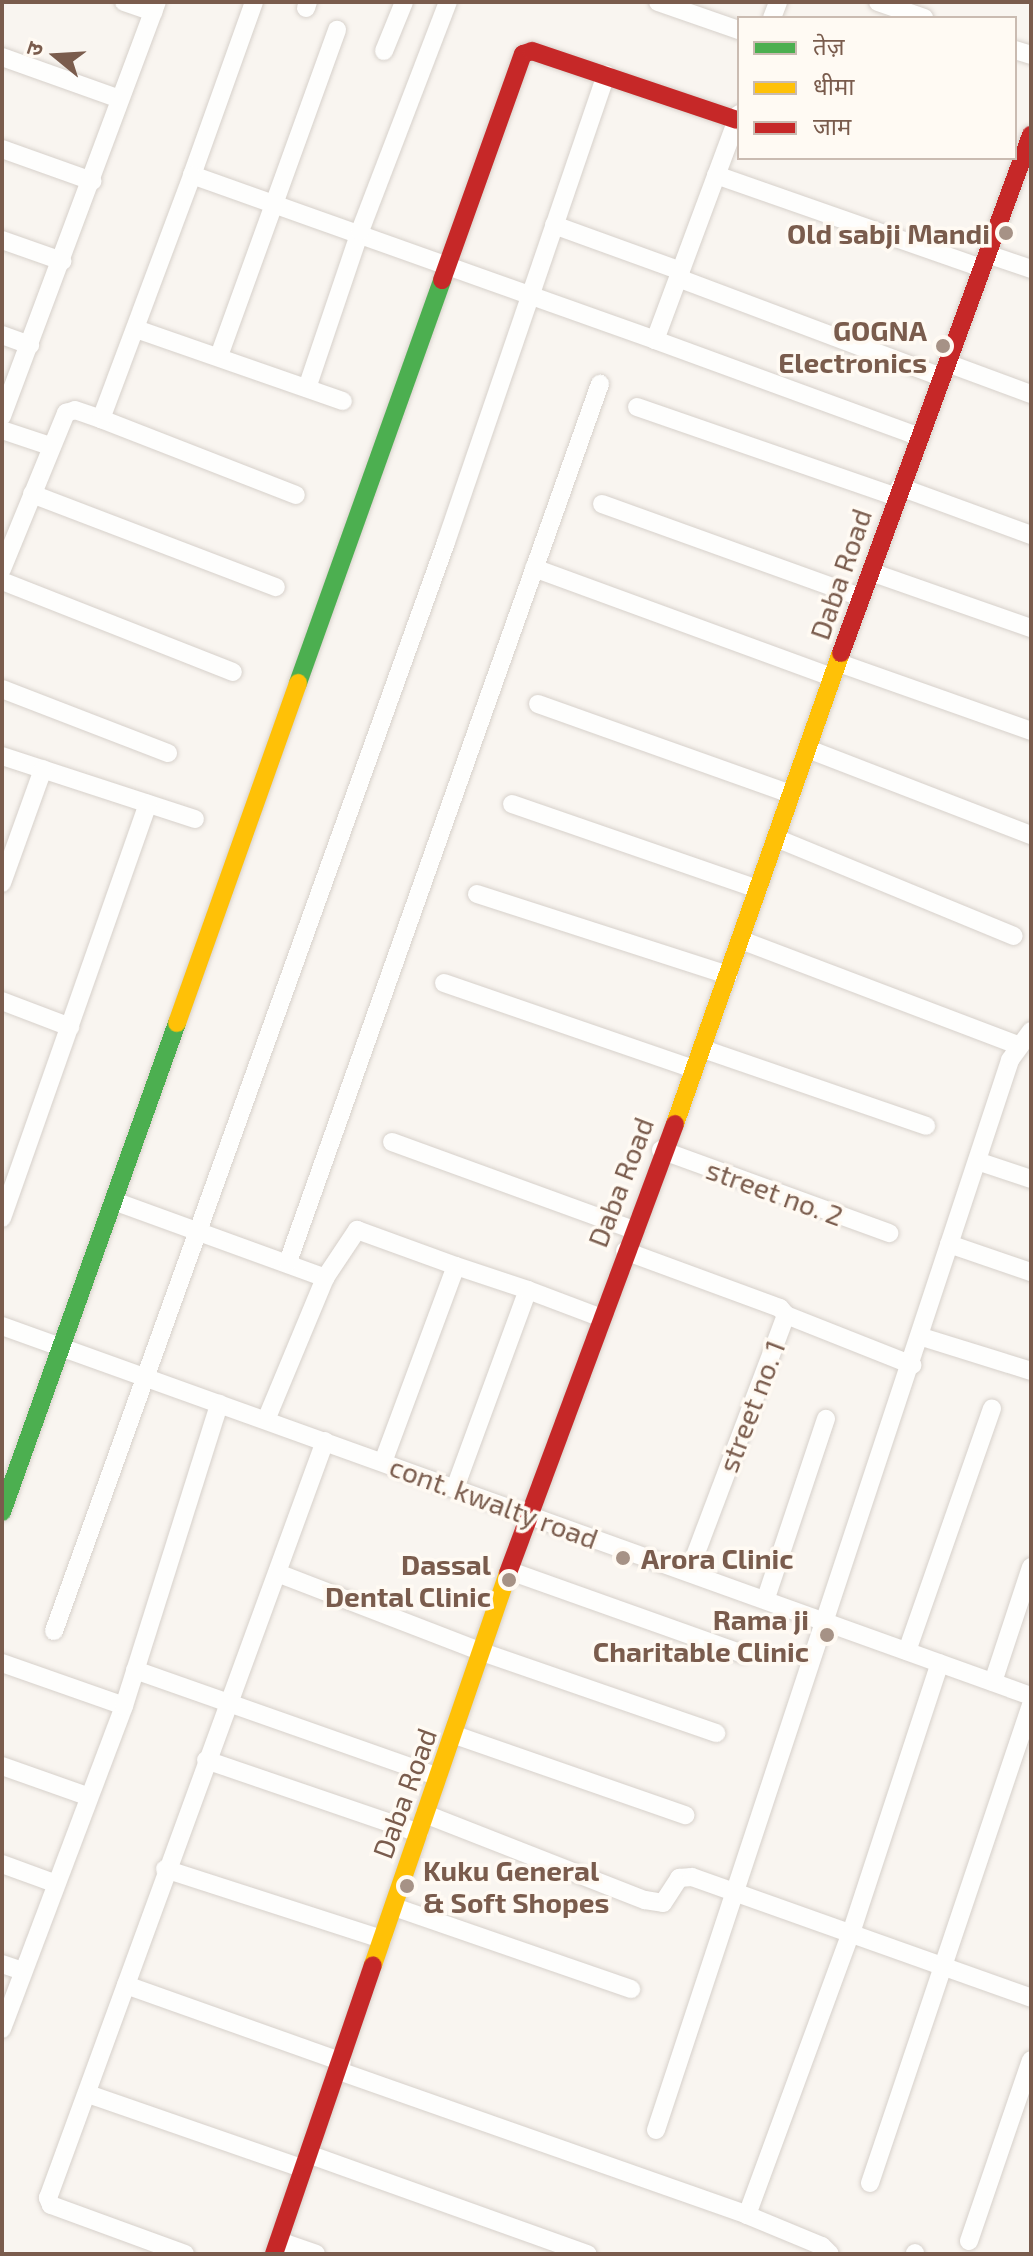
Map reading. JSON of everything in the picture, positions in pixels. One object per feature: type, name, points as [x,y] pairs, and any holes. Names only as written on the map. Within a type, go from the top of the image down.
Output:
[{"type":"street","points":[[2,416],[155,7],[124,2]]},
{"type":"street","points":[[101,419],[254,2]]},
{"type":"street","points":[[384,51],[404,2]]},
{"type":"street","points":[[307,388],[360,231],[448,2]]},
{"type":"street","points":[[658,2],[737,29]]},
{"type":"street","points":[[878,2],[918,16]]},
{"type":"street","points":[[219,356],[337,30]]},
{"type":"street","points":[[2,1512],[523,54],[532,51],[737,117]]},
{"type":"street","points":[[2,57],[120,99]]},
{"type":"street","points":[[54,1631],[200,1229],[606,75]]},
{"type":"street","points":[[655,340],[737,120]]},
{"type":"street","name":"Daba Road","points":[[277,2247],[455,1735],[528,1514],[631,1229],[703,1049],[917,436],[984,261],[1018,158],[1031,135]]},
{"type":"street","points":[[2,149],[92,181]]},
{"type":"street","points":[[192,175],[530,292],[917,436]]},
{"type":"street","points":[[716,175],[984,261],[1031,269]]},
{"type":"street","points":[[554,225],[944,370],[1031,394]]},
{"type":"street","points":[[2,240],[62,261]]},
{"type":"street","points":[[136,329],[343,401]]},
{"type":"street","points":[[2,335],[30,345]]},
{"type":"street","points":[[288,1262],[600,384]]},
{"type":"street","points":[[637,407],[1031,535]]},
{"type":"street","points":[[2,569],[9,526],[32,494],[50,446],[70,411],[101,419],[296,495]]},
{"type":"street","points":[[2,430],[50,446]]},
{"type":"street","points":[[32,494],[276,587]]},
{"type":"street","points":[[602,504],[861,597]]},
{"type":"street","points":[[534,568],[835,670],[1031,731]]},
{"type":"street","points":[[871,572],[1031,628]]},
{"type":"street","points":[[2,581],[233,672]]},
{"type":"street","points":[[2,689],[168,753]]},
{"type":"street","points":[[538,704],[791,794]]},
{"type":"street","points":[[808,749],[1031,835]]},
{"type":"street","points":[[2,756],[195,819]]},
{"type":"street","points":[[2,883],[43,769]]},
{"type":"street","points":[[2,1218],[148,804]]},
{"type":"street","points":[[512,804],[758,889]]},
{"type":"street","points":[[776,838],[1014,936]]},
{"type":"street","points":[[477,894],[728,975]]},
{"type":"street","points":[[741,940],[1017,1045]]},
{"type":"street","points":[[444,983],[694,1069]]},
{"type":"street","points":[[2,1001],[70,1027]]},
{"type":"street","points":[[656,2130],[922,1337],[977,1161],[1017,1045],[1031,1031]]},
{"type":"street","points":[[703,1049],[926,1126]]},
{"type":"street","points":[[392,1142],[631,1229]]},
{"type":"street","name":"street no. 2","points":[[661,1150],[889,1233]]},
{"type":"street","points":[[977,1161],[1031,1179]]},
{"type":"street","points":[[114,1201],[200,1229],[325,1278]]},
{"type":"street","points":[[266,1420],[325,1278],[361,1229],[599,1317]]},
{"type":"street","points":[[949,1244],[1031,1272]]},
{"type":"street","name":"street no. 1","points":[[625,1251],[780,1308],[786,1315],[689,1572]]},
{"type":"street","points":[[383,1462],[456,1266]]},
{"type":"street","points":[[455,1488],[528,1290]]},
{"type":"street","points":[[786,1315],[912,1365]]},
{"type":"street","name":"cont. kwalty road","points":[[2,1326],[825,1619],[1031,1696]]},
{"type":"street","points":[[922,1337],[1031,1371]]},
{"type":"street","points":[[2,2029],[54,1883],[124,1706],[219,1404]]},
{"type":"street","points":[[907,1651],[992,1408]]},
{"type":"street","points":[[766,1598],[826,1419]]},
{"type":"street","points":[[185,2254],[49,2203],[165,1869],[280,1574],[325,1441]]},
{"type":"street","points":[[993,1682],[1031,1567]]},
{"type":"street","points":[[510,1571],[743,1654]]},
{"type":"street","points":[[280,1574],[482,1652],[716,1733]]},
{"type":"street","points":[[2,1663],[124,1706]]},
{"type":"street","points":[[747,2215],[851,1933],[940,1663]]},
{"type":"street","points":[[135,1670],[438,1777]]},
{"type":"street","points":[[870,2183],[941,1964],[1031,1705]]},
{"type":"street","points":[[455,1735],[685,1815]]},
{"type":"street","points":[[206,1760],[419,1833]]},
{"type":"street","points":[[2,1766],[87,1796]]},
{"type":"street","points":[[425,1814],[654,1903],[666,1901],[684,1876],[1031,1998]]},
{"type":"street","points":[[2,1864],[54,1883]]},
{"type":"street","points":[[165,1869],[382,1939]]},
{"type":"street","points":[[394,1907],[631,1989]]},
{"type":"street","points":[[2,1964],[22,1971]]},
{"type":"street","points":[[126,1985],[747,2215],[822,2246],[830,2254]]},
{"type":"street","points":[[969,2241],[1031,2060]]},
{"type":"street","points":[[88,2094],[588,2254]]},
{"type":"street","points":[[277,2247],[316,2254]]},
{"type":"traffic: fast","points":[[298,683],[442,280]]},
{"type":"traffic: fast","points":[[2,1512],[177,1023]]},
{"type":"traffic: slow","points":[[675,1124],[841,653]]},
{"type":"traffic: slow","points":[[177,1023],[298,683]]},
{"type":"traffic: slow","points":[[373,1965],[508,1573]]},
{"type":"traffic: jam","points":[[442,280],[523,54],[532,51],[737,120]]},
{"type":"traffic: jam","points":[[841,653],[1031,135]]},
{"type":"traffic: jam","points":[[508,1573],[675,1124]]},
{"type":"traffic: jam","points":[[274,2254],[373,1965]]},
{"type":"place","name":"Old sabji Mandi","points":[[1006,233]]},
{"type":"place","name":"GOGNA Electronics","points":[[943,346]]},
{"type":"place","name":"Arora Clinic","points":[[623,1558]]},
{"type":"place","name":"Dassal Dental Clinic","points":[[509,1580]]},
{"type":"place","name":"Rama ji Charitable Clinic","points":[[827,1635]]},
{"type":"place","name":"Kuku General & Soft Shopes","points":[[407,1886]]}]
